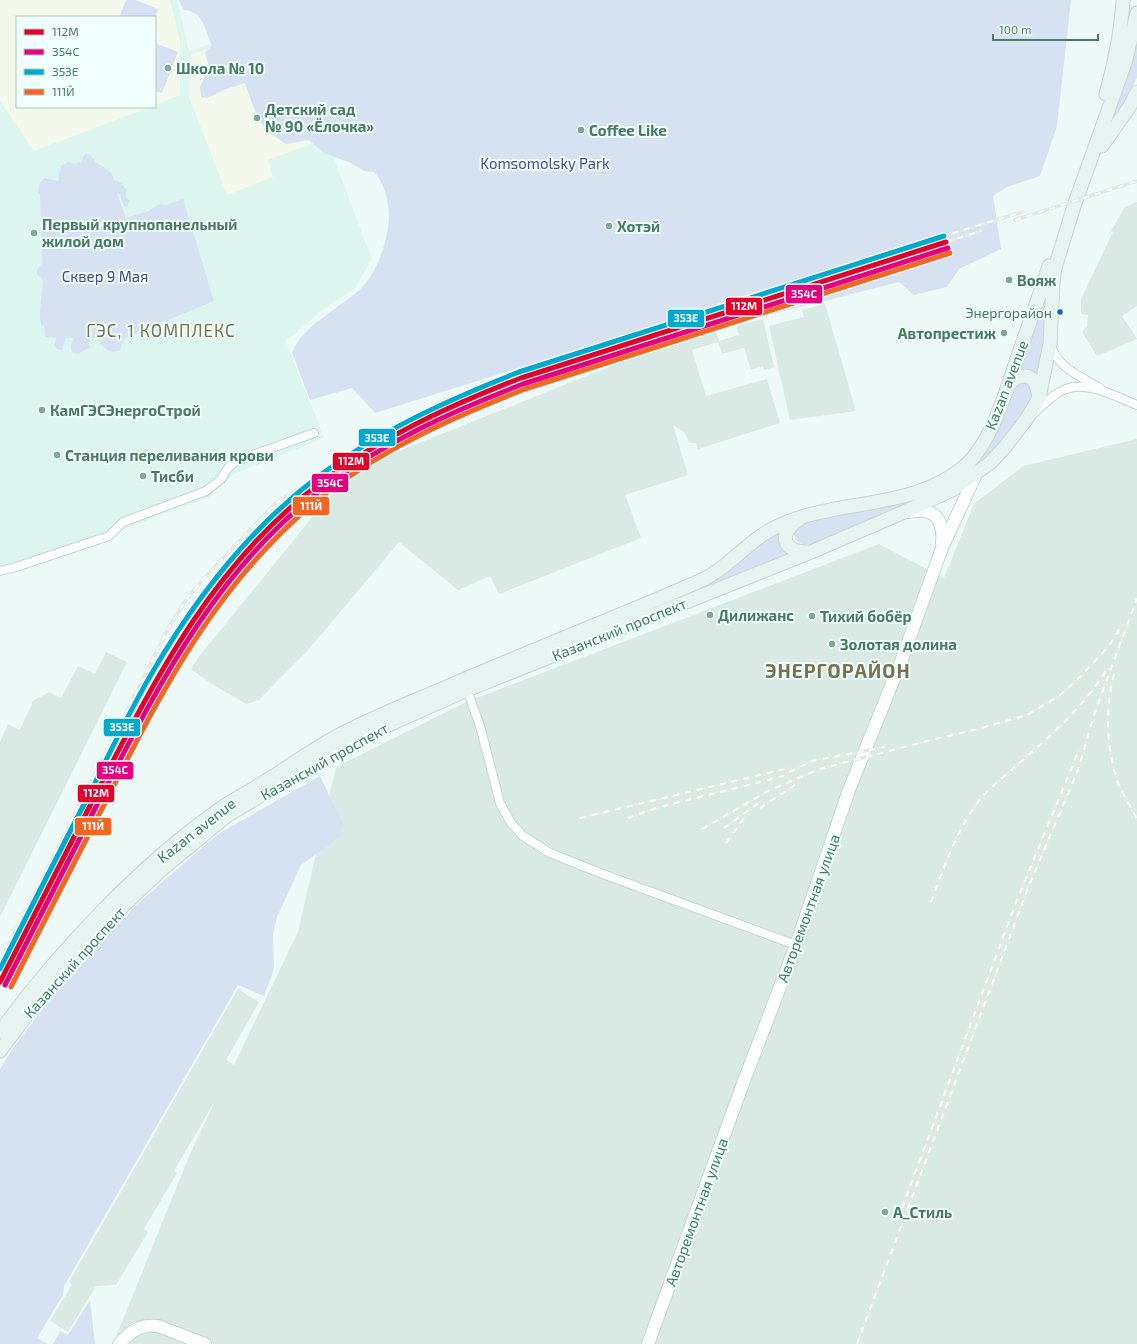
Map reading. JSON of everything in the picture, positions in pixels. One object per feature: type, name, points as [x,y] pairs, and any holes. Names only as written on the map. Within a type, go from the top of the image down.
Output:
[{"type":"main road","points":[[1115,0],[1116,59]]},
{"type":"main road","name":"Kazan avenue","points":[[384,720],[705,579],[767,530],[803,516],[824,510],[901,497],[925,489],[949,477],[965,466],[975,456],[987,435],[1007,388],[1100,116],[1116,59],[1121,30],[1123,0]]},
{"type":"main road","name":"Kazan avenue","points":[[811,552],[952,490],[976,474],[1005,447],[1026,420],[1039,398],[1050,344],[1053,282],[1056,268],[1074,206],[1090,165],[1125,63],[1137,13]]},
{"type":"main road","points":[[1090,165],[1130,106],[1137,92]]},
{"type":"main road","points":[[1007,388],[1013,378],[1022,375],[1031,378],[1036,384],[1039,398]]},
{"type":"main road","points":[[803,516],[789,526],[785,534],[785,542],[790,549],[797,552],[811,552]]},
{"type":"main road","name":"Казанский проспект","points":[[0,1051],[26,1013],[59,974],[122,907],[161,870],[228,815],[356,733],[384,720],[467,690],[811,552]]},
{"type":"main road","name":"Kazan avenue","points":[[0,1032],[18,1008],[66,951],[115,900],[159,858],[222,807],[328,741],[356,733]]},
{"type":"street","points":[[1050,344],[1058,361],[1068,369],[1114,396]]},
{"type":"street","points":[[1026,420],[1050,399],[1066,389],[1089,388],[1137,405]]},
{"type":"street","points":[[0,570],[16,567],[109,536],[123,522],[206,491],[221,479],[228,468],[236,461],[314,433]]},
{"type":"street","name":"Авторемонтная улица","points":[[648,1344],[796,945],[849,790],[902,659],[942,548],[976,474]]},
{"type":"street","points":[[904,512],[921,509],[930,512],[937,517],[942,529],[942,548]]},
{"type":"street","points":[[467,690],[480,726],[500,803],[511,823],[523,836],[550,853],[594,871],[796,945]]},
{"type":"street","points":[[119,1344],[135,1328],[150,1325],[158,1326],[205,1344]]},
{"type":"shaded area","name":"ГЭС, 1 КОМПЛЕКС","points":[[0,0],[177,0],[189,51],[266,27],[295,56],[372,259],[354,289],[321,311],[294,335],[285,339],[324,438],[234,474],[208,498],[121,530],[110,540],[30,567],[0,573]]},
{"type":"shaded area","name":"Школа № 10","points":[[0,0],[170,0],[180,41],[180,95],[156,105],[156,16],[16,16],[16,108],[147,108],[34,151],[0,101]]},
{"type":"shaded area","name":"Детский сад № 90 «Ёлочка»","points":[[267,28],[324,139],[268,160],[273,177],[227,195],[189,97],[191,55]]},
{"type":"shaded area","points":[[1137,202],[1137,306],[1122,316],[1137,339],[1097,356],[1082,332],[1087,326],[1088,315],[1081,314],[1081,299],[1113,232],[1111,231],[1125,207]]},
{"type":"shaded area","points":[[825,304],[856,411],[790,420],[769,326],[804,317],[802,310]]},
{"type":"shaded area","points":[[763,319],[774,367],[764,370],[763,366],[751,370],[744,348],[722,354],[718,342],[692,350],[706,396],[767,379],[780,423],[698,449],[696,443],[689,443],[684,432],[673,425],[688,475],[625,495],[641,538],[499,594],[490,576],[458,590],[399,542],[309,649],[259,700],[246,704],[212,684],[191,669],[197,659],[336,488],[374,461],[644,353],[716,330],[719,341],[739,335],[736,326]]},
{"type":"shaded area","points":[[1137,439],[1137,1344],[113,1344],[190,1154],[215,1101],[174,1171],[177,1173],[144,1229],[148,1232],[116,1285],[96,1286],[68,1332],[50,1321],[72,1285],[69,1282],[238,989],[259,1002],[226,1060],[234,1065],[298,932],[336,767],[466,702],[879,544],[944,578],[974,504],[1023,466]]},
{"type":"shaded area","points":[[106,652],[127,662],[0,917],[0,742],[8,724],[20,730],[33,701],[49,692],[61,698],[78,666],[95,674]]},
{"type":"green space","points":[[126,0],[135,0],[158,9],[155,16],[120,15]]},
{"type":"green space","name":"Komsomolsky Park","points":[[179,0],[1071,0],[1057,126],[1040,176],[1007,187],[993,196],[1001,249],[959,269],[947,287],[914,295],[899,282],[706,331],[691,314],[375,413],[352,388],[310,400],[292,352],[304,334],[312,326],[356,293],[375,269],[383,249],[388,229],[388,206],[384,188],[374,172],[364,171],[351,163],[324,153],[309,140],[286,144],[266,131],[253,106],[245,83],[226,89],[207,98],[201,97],[200,87],[209,68],[205,52],[212,46],[200,18],[191,11],[184,10]]},
{"type":"green space","points":[[1137,33],[1137,77],[1129,95],[1110,123],[1123,89]]},
{"type":"green space","points":[[156,43],[178,52],[162,93],[156,91]]},
{"type":"green space","name":"Сквер 9 Мая","points":[[86,154],[90,154],[96,162],[111,173],[114,180],[121,183],[126,189],[126,197],[129,200],[127,207],[124,206],[120,194],[117,194],[126,218],[149,211],[159,204],[166,205],[183,199],[214,301],[124,338],[120,351],[116,352],[106,349],[97,338],[89,338],[90,348],[76,354],[72,352],[71,347],[73,338],[66,338],[62,350],[57,349],[55,344],[56,338],[45,337],[44,326],[42,326],[40,317],[43,280],[37,274],[37,270],[42,263],[40,194],[38,191],[39,184],[44,178],[58,181],[61,166],[68,162],[75,164],[82,162],[83,157]]},
{"type":"green space","points":[[1047,280],[1047,340],[1039,380],[1031,370],[1020,370]]},
{"type":"green space","points":[[1024,382],[1031,386],[1032,394],[1029,402],[1004,443],[959,481],[813,544],[802,544],[796,539],[794,532],[798,524],[955,479],[1012,387]]},
{"type":"green space","points":[[779,531],[778,538],[780,544],[790,555],[681,597],[714,577]]},
{"type":"green space","points":[[320,776],[343,825],[340,837],[301,865],[277,917],[273,934],[274,969],[264,996],[238,985],[64,1286],[63,1295],[37,1338],[48,1344],[0,1344],[0,1069],[13,1048],[58,989],[136,905],[218,834]]},
{"type":"green space","points":[[90,1300],[95,1344],[53,1344],[60,1331],[68,1335]]},
{"type":"railway","points":[[1015,220],[1137,181]]},
{"type":"railway","points":[[0,962],[168,629],[186,600],[205,577],[275,504],[388,430],[444,400],[718,305],[1022,212]]},
{"type":"railway","points":[[946,242],[981,231]]},
{"type":"railway","points":[[857,1344],[1028,888],[1078,770],[1094,715],[1137,598]]},
{"type":"railway","points":[[702,829],[768,791],[820,769],[1027,715],[1059,696],[1081,676],[1109,646],[1123,624]]},
{"type":"railway","points":[[931,902],[952,847],[966,820],[983,796],[1066,720],[1088,696],[1107,669]]},
{"type":"railway","points":[[1114,674],[1108,715],[1111,756],[1118,783],[1137,819]]},
{"type":"railway","points":[[628,818],[656,808],[780,777],[812,761],[885,747]]},
{"type":"railway","points":[[902,1208],[1017,900],[1079,750]]},
{"type":"railway","points":[[580,818],[789,768]]},
{"type":"railway","points":[[760,808],[798,783]]},
{"type":"railway","points":[[724,828],[763,800]]},
{"type":"railway","points":[[726,843],[746,815]]},
{"type":"transit line","name":"353Е","points":[[0,969],[128,716],[169,645],[206,592],[247,542],[270,518],[319,476],[342,460],[390,431],[440,405],[519,372],[944,236]]},
{"type":"transit line","name":"112М","points":[[0,982],[141,707],[191,624],[219,585],[250,548],[284,513],[323,481],[369,450],[418,423],[469,399],[521,378],[946,242]]},
{"type":"transit line","name":"354С","points":[[5,985],[146,710],[196,628],[223,589],[254,552],[288,518],[326,486],[372,455],[421,428],[471,405],[523,384],[948,248]]},
{"type":"transit line","name":"111Й","points":[[11,987],[128,757],[174,673],[227,594],[257,558],[291,523],[329,491],[375,460],[423,433],[525,389],[950,253]]},
{"type":"place","name":"Школа № 10","points":[[168,68]]},
{"type":"place","name":"Детский сад № 90 «Ёлочка»","points":[[257,118]]},
{"type":"place","name":"Coffee Like","points":[[581,130]]},
{"type":"place","name":"Хотэй","points":[[609,226]]},
{"type":"place","name":"Первый крупнопанельный жилой дом","points":[[34,233]]},
{"type":"place","name":"Вояж","points":[[1009,280]]},
{"type":"place","name":"Энергорайон","points":[[1060,312]]},
{"type":"place","name":"Автопрестиж","points":[[1004,333]]},
{"type":"place","name":"КамГЭСЭнергоСтрой","points":[[42,410]]},
{"type":"place","name":"Станция переливания крови","points":[[57,455]]},
{"type":"place","name":"Тисби","points":[[143,476]]},
{"type":"place","name":"Дилижанс","points":[[710,615]]},
{"type":"place","name":"Тихий бобёр","points":[[812,616]]},
{"type":"place","name":"Золотая долина","points":[[832,644]]},
{"type":"place","name":"А_Стиль","points":[[885,1212]]},
{"type":"district","name":"ГЭС, 1 КОМПЛЕКС","points":[[161,330]]},
{"type":"district","name":"ЭНЕРГОРАЙОН","points":[[838,670]]}]
